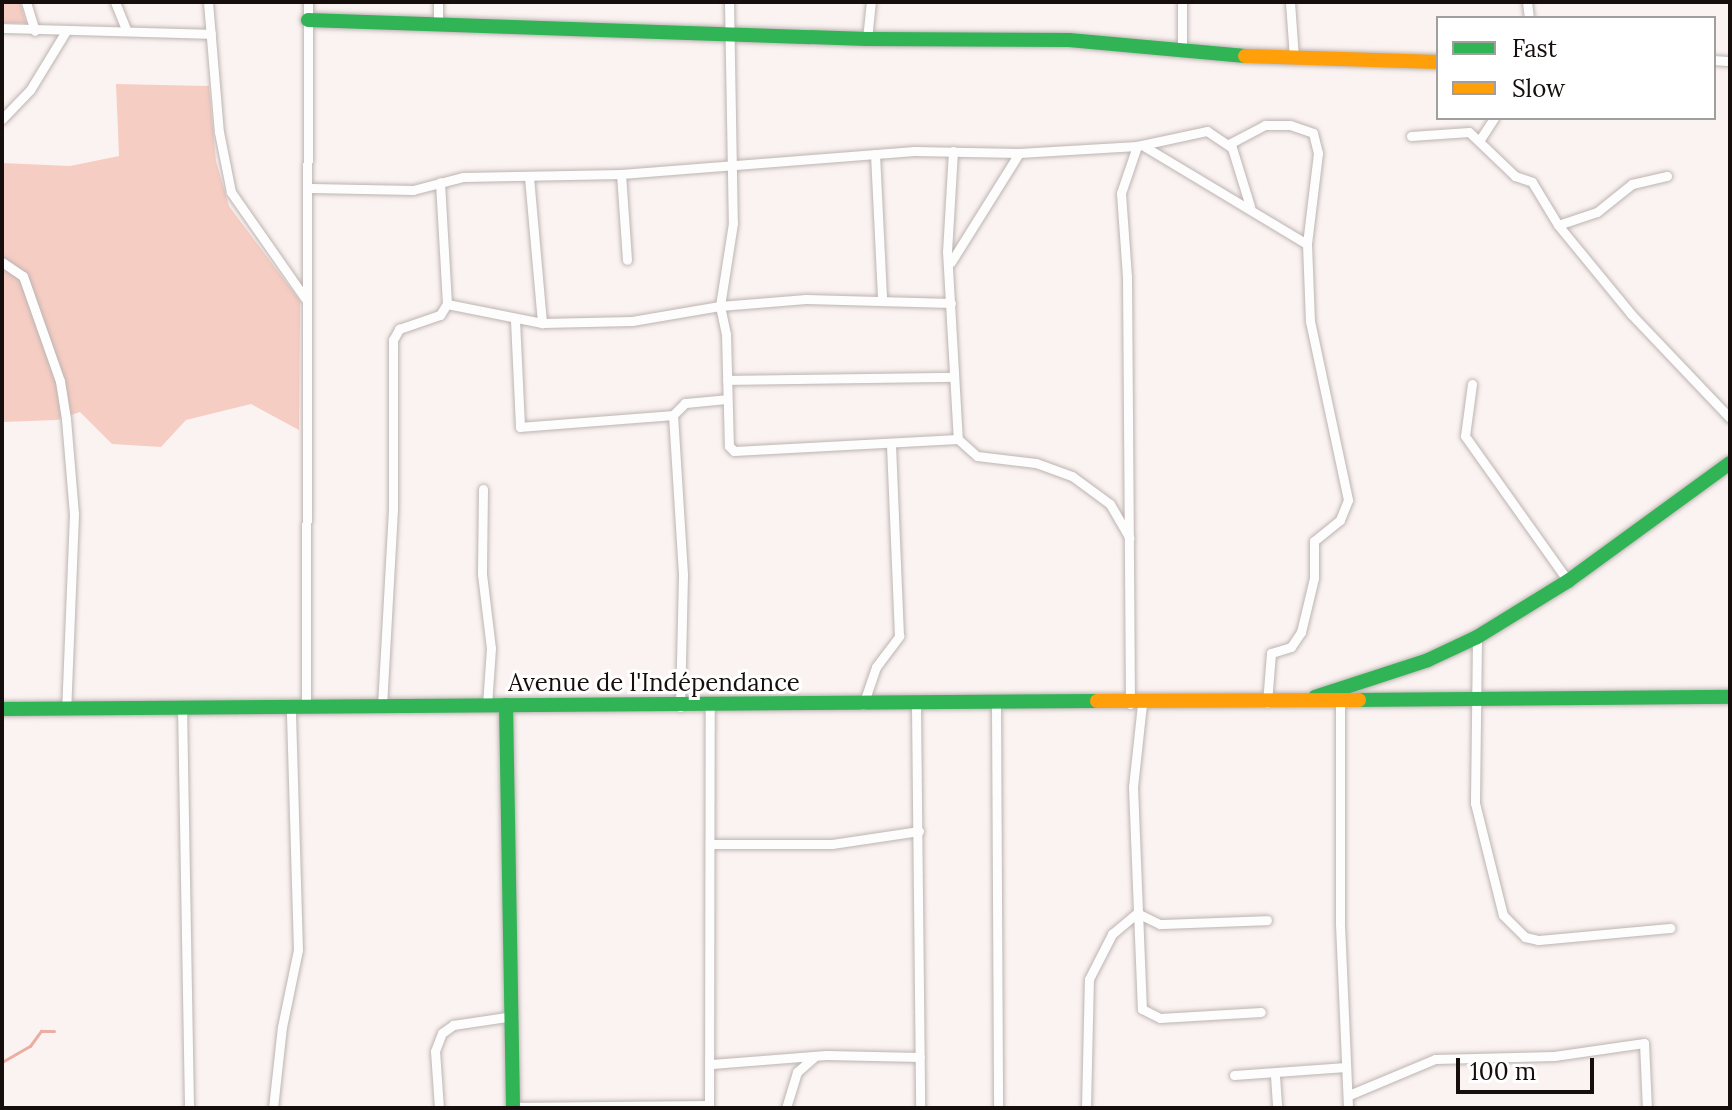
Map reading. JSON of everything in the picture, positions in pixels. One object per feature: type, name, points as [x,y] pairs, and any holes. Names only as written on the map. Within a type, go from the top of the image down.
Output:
[{"type":"main road","points":[[308,20],[867,39],[1044,39],[1182,47],[1294,58],[1436,62]]},
{"type":"main road","points":[[1306,701],[1428,660],[1477,637],[1568,581],[1730,463]]},
{"type":"main road","points":[[1306,701],[1730,697]]},
{"type":"main road","name":"Avenue de l'Indépendance","points":[[2,709],[182,706],[916,706],[1306,701]]},
{"type":"main road","points":[[506,705],[513,1108]]},
{"type":"street","points":[[26,2],[35,31]]},
{"type":"street","points":[[115,2],[126,29]]},
{"type":"street","points":[[208,2],[231,192],[305,298]]},
{"type":"street","points":[[273,1108],[282,1027],[298,950],[305,298],[311,188],[308,2]]},
{"type":"street","points":[[438,2],[438,24]]},
{"type":"street","points":[[729,2],[733,223],[720,306],[726,334],[730,450],[891,446],[958,439]]},
{"type":"street","points":[[867,39],[871,2]]},
{"type":"street","points":[[1182,2],[1182,47]]},
{"type":"street","points":[[1290,2],[1294,58]]},
{"type":"street","points":[[2,28],[35,31],[126,29],[211,34]]},
{"type":"street","points":[[2,119],[30,90],[66,31]]},
{"type":"street","points":[[1481,138],[1493,120]]},
{"type":"street","points":[[1229,144],[1265,125],[1290,125],[1313,133],[1318,153],[1307,244],[1310,321],[1348,500],[1346,512],[1314,541],[1314,578],[1305,618],[1296,642],[1271,653],[1267,703]]},
{"type":"street","points":[[311,188],[413,190],[440,182],[732,167],[875,154],[953,151],[1019,153],[1140,146],[1207,131],[1229,144],[1250,206]]},
{"type":"street","points":[[1411,136],[1469,132],[1481,138],[1498,162],[1532,182],[1558,225],[1631,314],[1730,418]]},
{"type":"street","points":[[1161,142],[1163,158]]},
{"type":"street","points":[[1140,146],[1250,206],[1307,244]]},
{"type":"street","points":[[1140,146],[1121,193],[1127,277],[1130,538],[1136,704],[1133,787],[1142,1009],[1160,1018],[1261,1012]]},
{"type":"street","points":[[953,151],[951,303],[958,439],[977,456],[1036,463],[1072,476],[1110,504],[1130,538]]},
{"type":"street","points":[[951,262],[1019,153]]},
{"type":"street","points":[[875,154],[882,298]]},
{"type":"street","points":[[621,174],[627,260]]},
{"type":"street","points":[[1558,225],[1597,212],[1632,184],[1667,176]]},
{"type":"street","points":[[529,177],[542,323]]},
{"type":"street","points":[[382,706],[393,509],[393,340],[399,329],[440,315],[447,304],[440,182]]},
{"type":"street","points":[[2,262],[23,276],[60,381],[66,419],[74,514],[66,709]]},
{"type":"street","points":[[447,304],[542,323],[632,321],[720,306],[882,298],[951,303]]},
{"type":"street","points":[[515,320],[520,427],[673,415],[685,403],[727,399]]},
{"type":"street","points":[[727,380],[954,377]]},
{"type":"street","points":[[1472,384],[1465,436],[1568,581]]},
{"type":"street","points":[[673,415],[683,574],[680,707]]},
{"type":"street","points":[[863,705],[876,667],[899,636],[891,446]]},
{"type":"street","points":[[483,489],[482,574],[491,648],[487,705]]},
{"type":"street","points":[[1477,637],[1478,825],[1494,862],[1503,915],[1525,937],[1538,940],[1670,928]]},
{"type":"street","points":[[1340,701],[1348,1108]]},
{"type":"street","points":[[996,705],[998,1108]]},
{"type":"street","points":[[182,706],[189,1108]]},
{"type":"street","points":[[513,1108],[709,1106],[712,1064],[710,706]]},
{"type":"street","points":[[916,706],[920,1108]]},
{"type":"street","points":[[712,844],[832,844],[919,831]]},
{"type":"street","points":[[1137,913],[1160,924],[1267,920]]},
{"type":"street","points":[[1086,1108],[1089,979],[1112,934],[1137,913]]},
{"type":"street","points":[[439,1108],[435,1051],[442,1033],[453,1025],[513,1016]]},
{"type":"street","points":[[1349,1095],[1435,1059],[1554,1056],[1644,1043],[1647,1108]]},
{"type":"street","points":[[712,1064],[814,1056],[920,1057]]},
{"type":"street","points":[[786,1108],[797,1072],[814,1056]]},
{"type":"street","points":[[1234,1075],[1275,1076],[1346,1067]]},
{"type":"street","points":[[1275,1076],[1277,1108]]},
{"type":"shaded area","points":[[2,2],[20,2],[26,23],[2,23]]},
{"type":"shaded area","points":[[116,84],[209,86],[216,161],[229,206],[300,301],[299,430],[251,404],[186,420],[161,447],[112,444],[80,412],[57,420],[2,422],[2,163],[70,166],[119,156]]},
{"type":"waterway","points":[[2,1062],[30,1046],[41,1031],[54,1031]]},
{"type":"traffic: fast","points":[[308,20],[867,39],[1069,40],[1245,56]]},
{"type":"traffic: fast","points":[[1315,697],[1428,660],[1477,637],[1568,581],[1730,463]]},
{"type":"traffic: fast","points":[[1359,700],[1730,697]]},
{"type":"traffic: fast","points":[[2,709],[1097,701]]},
{"type":"traffic: fast","points":[[506,705],[513,1108]]},
{"type":"traffic: slow","points":[[1245,56],[1436,62]]},
{"type":"traffic: slow","points":[[1097,701],[1359,700]]}]
